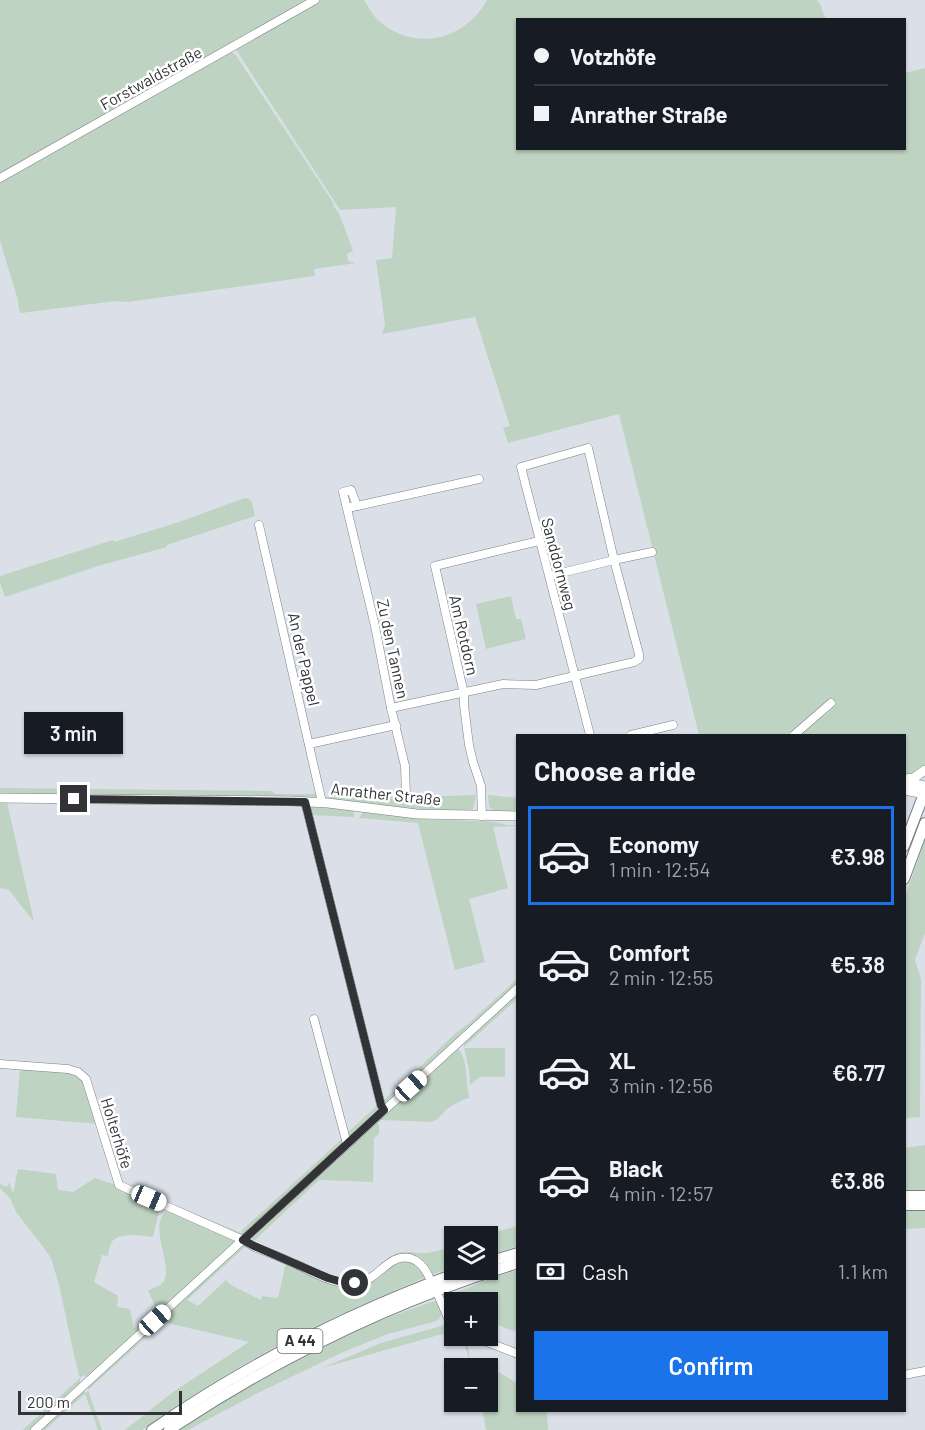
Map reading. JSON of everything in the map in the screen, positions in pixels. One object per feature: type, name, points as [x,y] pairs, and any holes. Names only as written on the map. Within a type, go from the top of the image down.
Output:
[{"type":"highway","points":[[906,841],[925,791]]},
{"type":"highway","points":[[906,874],[924,827]]},
{"type":"highway","points":[[906,1196],[925,1196]]},
{"type":"highway","points":[[906,1205],[925,1205]]},
{"type":"highway","points":[[498,1259],[516,1254]]},
{"type":"highway","name":"A 44","points":[[169,1430],[232,1390],[303,1350],[379,1314],[516,1264]]},
{"type":"highway","points":[[440,1293],[516,1269]]},
{"type":"highway","name":"A 44","points":[[152,1430],[217,1388],[298,1342],[392,1298],[444,1278]]},
{"type":"main road","points":[[906,780],[925,770]]},
{"type":"main road","points":[[906,781],[912,782],[925,791]]},
{"type":"main road","points":[[906,790],[925,791]]},
{"type":"main road","name":"Anrather Straße","points":[[0,798],[305,802],[405,813],[516,816]]},
{"type":"street","name":"Forstwaldstraße","points":[[0,178],[315,0]]},
{"type":"street","name":"Sanddornweg","points":[[590,734],[521,467],[588,448],[614,560]]},
{"type":"street","points":[[357,506],[351,490],[343,492],[347,508],[357,506],[479,479]]},
{"type":"street","name":"Zu den Tannen","points":[[347,508],[405,766],[406,796]]},
{"type":"street","name":"An der Pappel","points":[[259,525],[321,798]]},
{"type":"street","name":"Am Rotdorn","points":[[482,816],[482,786],[469,745],[464,694],[435,566],[539,541]]},
{"type":"street","points":[[549,576],[652,552]]},
{"type":"street","points":[[391,708],[503,684],[536,685],[639,659],[614,560]]},
{"type":"street","points":[[795,734],[831,703]]},
{"type":"street","points":[[309,744],[396,725]]},
{"type":"street","points":[[635,734],[673,725]]},
{"type":"street","points":[[305,802],[357,1012],[384,1110]]},
{"type":"street","points":[[36,1430],[516,990]]},
{"type":"street","points":[[314,1019],[347,1144]]},
{"type":"street","name":"Holterhöfe","points":[[0,1064],[68,1069],[78,1072],[86,1079],[119,1185],[245,1238],[254,1246],[340,1282],[352,1284],[365,1281],[403,1257],[420,1263],[429,1277]]},
{"type":"street","points":[[440,1293],[444,1305]]},
{"type":"street","points":[[497,1346],[516,1353]]},
{"type":"street","points":[[906,1375],[925,1371]]},
{"type":"green space","points":[[0,0],[310,0],[0,176]]},
{"type":"green space","points":[[319,0],[364,0],[375,17],[391,30],[421,39],[437,38],[452,33],[477,14],[487,0],[817,0],[821,6],[826,18],[516,18],[516,150],[906,150],[906,73],[925,68],[925,767],[906,778],[906,734],[799,734],[822,713],[824,716],[834,707],[831,702],[825,703],[790,734],[699,734],[619,414],[508,443],[503,428],[510,426],[475,317],[382,334],[385,324],[376,260],[392,258],[396,207],[340,210],[235,48]]},
{"type":"green space","points":[[230,51],[235,54],[334,204],[353,251],[347,254],[348,261],[356,263],[314,269],[315,276],[128,302],[116,301],[21,313],[0,241],[0,181]]},
{"type":"green space","points":[[245,498],[252,502],[255,516],[167,545],[167,547],[98,566],[5,597],[0,576],[113,540],[114,542],[176,523]]},
{"type":"green space","points":[[511,596],[516,619],[521,619],[526,639],[486,649],[476,604]]},
{"type":"green space","points":[[0,788],[272,791],[274,794],[317,793],[320,797],[373,798],[476,795],[473,809],[466,812],[0,794]]},
{"type":"green space","points":[[488,795],[516,798],[516,813],[494,811],[489,807]]},
{"type":"green space","points":[[0,802],[7,802],[34,922],[9,890],[0,888]]},
{"type":"green space","points":[[312,805],[354,811],[354,817],[310,815],[308,808]]},
{"type":"green space","points":[[363,812],[434,820],[488,821],[516,825],[493,827],[508,888],[469,899],[485,962],[455,970],[418,823],[359,818]]},
{"type":"green space","points":[[925,840],[925,933],[915,960],[921,979],[920,1117],[906,1118],[906,894]]},
{"type":"green space","points":[[516,980],[516,985],[386,1105],[382,1102],[457,1032]]},
{"type":"green space","points":[[516,993],[516,1000],[464,1047],[464,1041]]},
{"type":"green space","points":[[457,1048],[465,1064],[469,1098],[452,1105],[432,1122],[381,1120],[381,1117]]},
{"type":"green space","points":[[464,1048],[505,1048],[505,1077],[480,1077],[470,1085]]},
{"type":"green space","points":[[20,1068],[67,1071],[82,1077],[98,1124],[16,1117]]},
{"type":"green space","points":[[379,1104],[380,1110],[351,1137],[345,1135]]},
{"type":"green space","points":[[374,1123],[379,1125],[379,1134],[374,1138],[373,1182],[319,1180],[254,1241],[250,1237]]},
{"type":"green space","points":[[343,1138],[343,1144],[241,1237],[119,1181],[241,1233]]},
{"type":"green space","points":[[925,1145],[925,1190],[906,1190],[906,1148]]},
{"type":"green space","points":[[18,1169],[56,1174],[58,1190],[73,1192],[95,1178],[158,1204],[160,1208],[153,1237],[131,1235],[115,1239],[110,1245],[108,1256],[102,1255],[94,1282],[118,1296],[117,1307],[130,1309],[134,1328],[149,1318],[156,1309],[148,1290],[164,1281],[166,1273],[159,1231],[164,1214],[172,1210],[235,1238],[236,1242],[88,1378],[83,1375],[80,1378],[51,1258],[16,1212],[10,1198],[0,1188],[0,1184],[7,1187],[9,1182],[13,1193]]},
{"type":"green space","points":[[906,1211],[925,1211],[925,1228],[906,1229]]},
{"type":"green space","points":[[516,1226],[516,1246],[498,1253],[498,1232]]},
{"type":"green space","points":[[242,1246],[246,1246],[187,1300],[198,1306],[226,1280],[231,1285],[261,1300],[262,1296],[278,1298],[286,1263],[351,1286],[388,1267],[406,1261],[416,1265],[426,1277],[286,1341],[213,1383],[142,1430],[125,1430],[173,1392],[249,1342],[163,1322],[88,1390],[88,1386]]},
{"type":"green space","points":[[444,1249],[444,1270],[431,1275],[410,1256],[376,1274],[354,1281],[335,1278],[288,1258],[327,1273],[354,1278],[369,1274],[391,1256],[399,1253],[427,1253]]},
{"type":"green space","points":[[516,1270],[516,1331],[498,1325],[498,1292],[457,1292],[487,1280],[498,1280],[498,1276]]},
{"type":"green space","points":[[437,1300],[441,1313],[437,1321],[388,1334],[341,1353],[188,1430],[180,1430],[251,1385],[301,1358],[377,1322]]},
{"type":"green space","points":[[444,1325],[444,1334],[322,1368],[381,1343]]},
{"type":"green space","points":[[498,1372],[516,1382],[516,1412],[547,1412],[548,1430],[486,1430],[483,1412],[498,1412]]},
{"type":"green space","points":[[80,1378],[78,1387],[31,1430],[23,1430]]},
{"type":"green space","points":[[83,1390],[85,1393],[88,1390],[102,1430],[98,1430],[85,1394],[45,1430],[40,1430]]},
{"type":"route","points":[[74,799],[305,802],[384,1110],[243,1240],[328,1278],[345,1283],[355,1283]]}]
